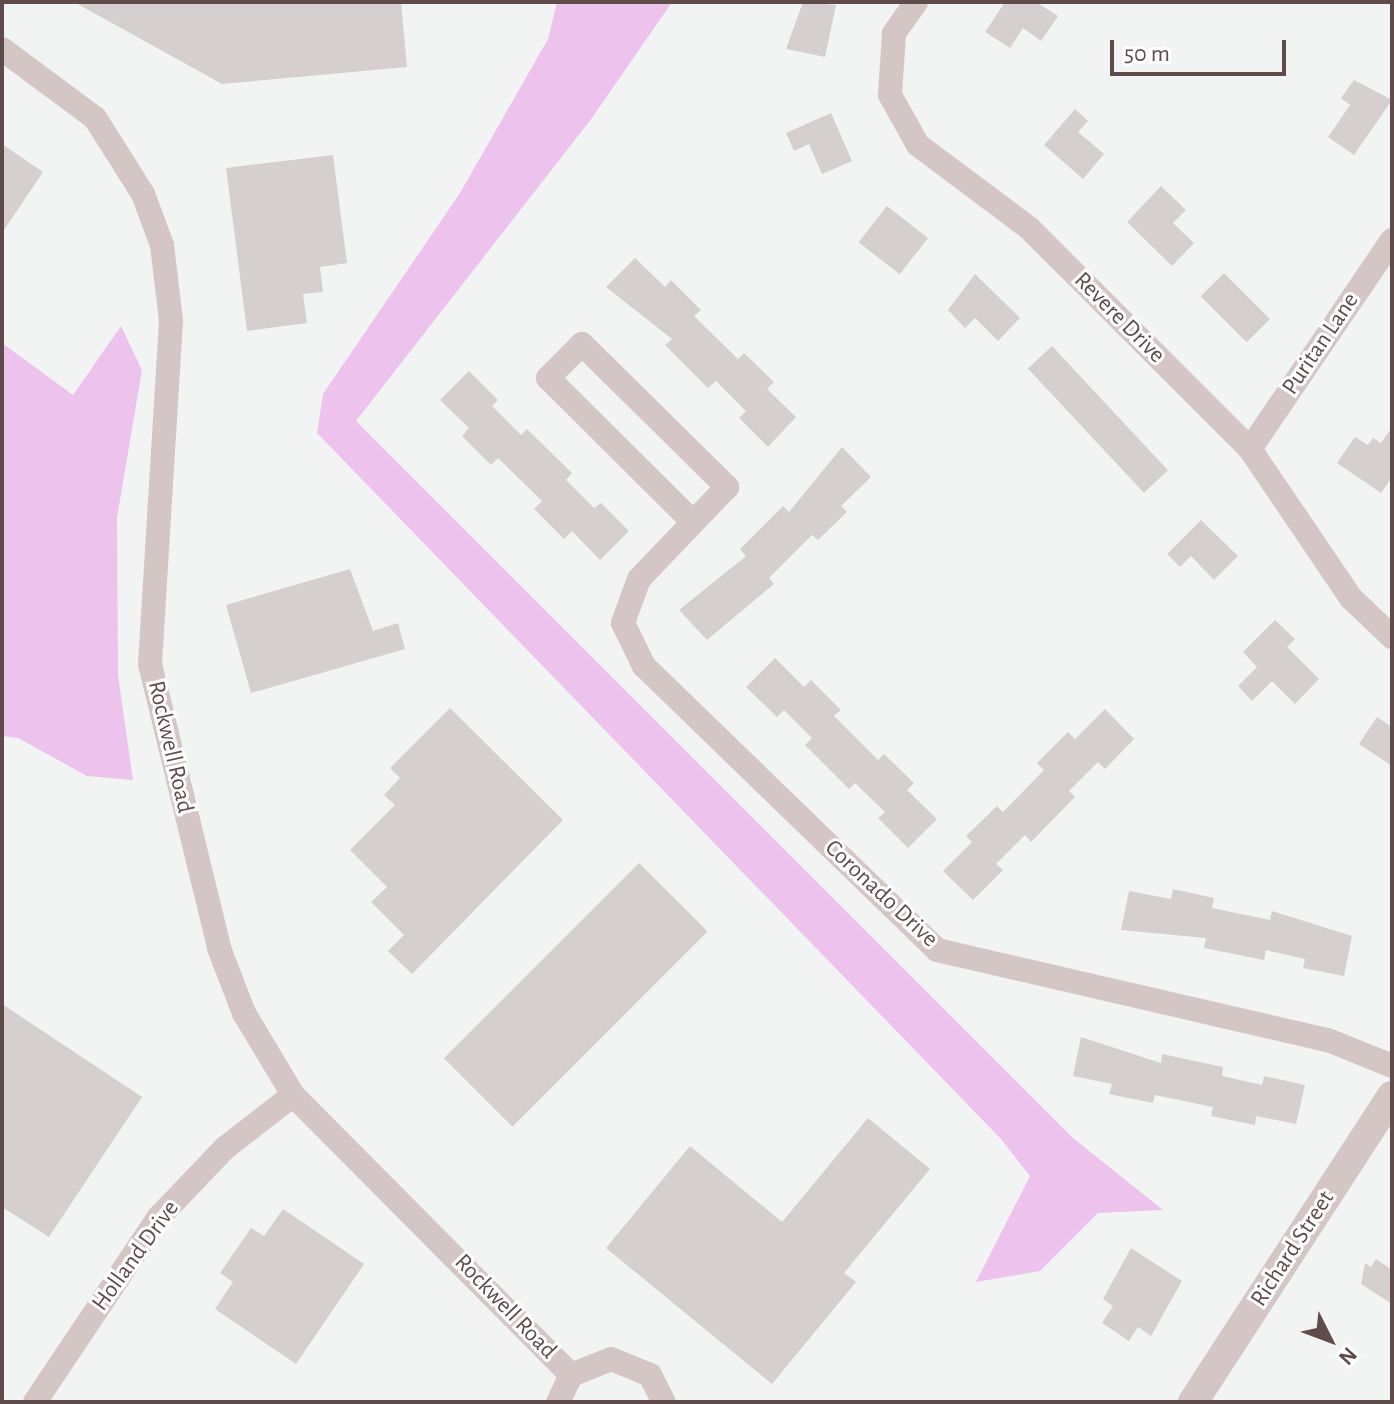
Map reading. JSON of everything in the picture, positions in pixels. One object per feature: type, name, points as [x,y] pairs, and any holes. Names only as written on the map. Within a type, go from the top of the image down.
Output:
[{"type":"street","name":"Revere Drive","points":[[916,2],[894,34],[890,95],[918,145],[1029,228],[1250,449],[1351,598],[1392,637]]},
{"type":"street","name":"Rockwell Road","points":[[2,49],[95,118],[124,159],[162,245],[170,335],[150,664],[219,948],[244,1013],[293,1095],[571,1375]]},
{"type":"street","name":"Puritan Lane","points":[[1250,449],[1392,240]]},
{"type":"street","name":"Coronado Drive","points":[[693,522],[548,378],[582,344],[727,487],[639,579],[623,623],[644,666],[937,950],[1328,1040],[1392,1066]]},
{"type":"street","name":"Holland Drive","points":[[35,1402],[159,1217],[225,1148],[293,1095]]},
{"type":"street","name":"Richard Street","points":[[1193,1402],[1392,1096]]},
{"type":"street","name":"Rockwell Road","points":[[558,1402],[571,1375],[611,1359],[632,1363],[650,1375],[664,1402]]},
{"type":"shaded area","points":[[557,2],[672,2],[592,118],[356,421],[1073,1138],[1163,1210],[1098,1213],[1040,1271],[976,1282],[1030,1176],[1001,1139],[317,433],[323,394],[460,193],[548,39]]},
{"type":"shaded area","points":[[121,326],[142,370],[117,518],[118,675],[133,780],[87,776],[18,738],[2,736],[2,343],[73,395]]},
{"type":"building","points":[[74,2],[401,2],[407,67],[222,84]]},
{"type":"building","points":[[803,2],[836,5],[825,57],[786,49]]},
{"type":"building","points":[[1005,2],[1036,2],[1058,16],[1041,41],[1023,28],[1010,48],[985,32]]},
{"type":"building","points":[[1354,80],[1392,100],[1354,155],[1328,137],[1350,105],[1341,98]]},
{"type":"building","points":[[1075,109],[1088,121],[1078,132],[1104,154],[1083,179],[1044,145]]},
{"type":"building","points":[[831,113],[852,161],[822,174],[809,144],[794,151],[786,133]]},
{"type":"building","points":[[2,144],[43,172],[2,233]]},
{"type":"building","points":[[333,155],[347,263],[320,267],[323,292],[303,294],[307,323],[247,331],[226,168]]},
{"type":"building","points":[[1161,186],[1186,210],[1173,223],[1194,243],[1172,266],[1127,222]]},
{"type":"building","points":[[887,206],[928,238],[900,274],[859,242]]},
{"type":"building","points":[[635,258],[665,287],[671,280],[701,310],[694,316],[738,359],[744,353],[774,382],[767,389],[796,417],[768,447],[739,418],[746,411],[716,381],[708,388],[665,345],[672,339],[606,287]]},
{"type":"building","points":[[1224,273],[1270,319],[1247,342],[1201,296]]},
{"type":"building","points":[[975,274],[1020,318],[998,341],[975,318],[965,328],[948,310]]},
{"type":"building","points":[[1052,346],[1168,470],[1144,493],[1028,369]]},
{"type":"building","points":[[469,371],[498,400],[492,406],[521,435],[527,429],[572,473],[566,480],[594,508],[601,503],[629,531],[600,560],[572,531],[564,539],[534,509],[542,501],[498,458],[491,465],[462,436],[469,428],[440,400]]},
{"type":"building","points":[[1392,427],[1392,477],[1381,493],[1337,463],[1355,437],[1368,445],[1373,438],[1381,443]]},
{"type":"building","points":[[842,447],[871,477],[841,506],[847,512],[818,540],[812,535],[769,578],[774,584],[707,640],[679,610],[746,556],[740,549],[783,506],[789,512]]},
{"type":"building","points":[[1201,520],[1238,556],[1214,580],[1191,556],[1180,567],[1167,554]]},
{"type":"building","points":[[350,569],[373,631],[398,623],[405,649],[251,693],[226,605]]},
{"type":"building","points":[[1275,620],[1295,639],[1287,647],[1319,679],[1295,704],[1272,681],[1252,701],[1238,686],[1257,667],[1243,652]]},
{"type":"building","points":[[775,658],[804,687],[811,680],[841,710],[834,716],[878,760],[884,754],[914,783],[907,790],[937,819],[908,848],[878,818],[885,812],[855,783],[849,789],[805,745],[812,738],[784,710],[777,717],[746,687]]},
{"type":"building","points":[[450,708],[563,820],[412,974],[388,951],[404,935],[371,902],[387,887],[350,850],[395,805],[384,795],[400,778],[390,768]]},
{"type":"building","points":[[1105,709],[1134,739],[1105,769],[1098,762],[1069,791],[1075,797],[1031,842],[1025,835],[996,864],[1003,870],[973,900],[943,871],[972,842],[966,836],[997,806],[1003,812],[1044,770],[1037,763],[1068,732],[1075,739]]},
{"type":"building","points":[[1377,717],[1392,727],[1392,766],[1359,744]]},
{"type":"building","points":[[639,863],[708,932],[512,1127],[444,1058]]},
{"type":"building","points":[[1173,889],[1214,898],[1212,908],[1270,920],[1272,911],[1352,936],[1344,976],[1303,968],[1305,959],[1266,950],[1264,960],[1204,948],[1206,938],[1121,930],[1129,891],[1171,899]]},
{"type":"building","points":[[2,1004],[142,1097],[49,1237],[2,1207]]},
{"type":"building","points":[[1081,1037],[1161,1063],[1162,1054],[1223,1067],[1222,1076],[1262,1085],[1264,1076],[1305,1085],[1296,1124],[1256,1116],[1255,1125],[1211,1116],[1213,1107],[1155,1095],[1153,1103],[1109,1094],[1112,1084],[1073,1076]]},
{"type":"building","points":[[868,1118],[930,1169],[844,1273],[856,1282],[772,1384],[606,1248],[690,1146],[782,1222]]},
{"type":"building","points":[[283,1209],[364,1264],[296,1364],[215,1309],[233,1282],[220,1273],[251,1228],[264,1236]]},
{"type":"building","points":[[1131,1248],[1182,1281],[1151,1336],[1138,1327],[1129,1341],[1102,1323],[1113,1306],[1103,1299]]},
{"type":"building","points":[[1376,1259],[1392,1270],[1392,1304],[1361,1284],[1365,1263],[1371,1267]]}]
